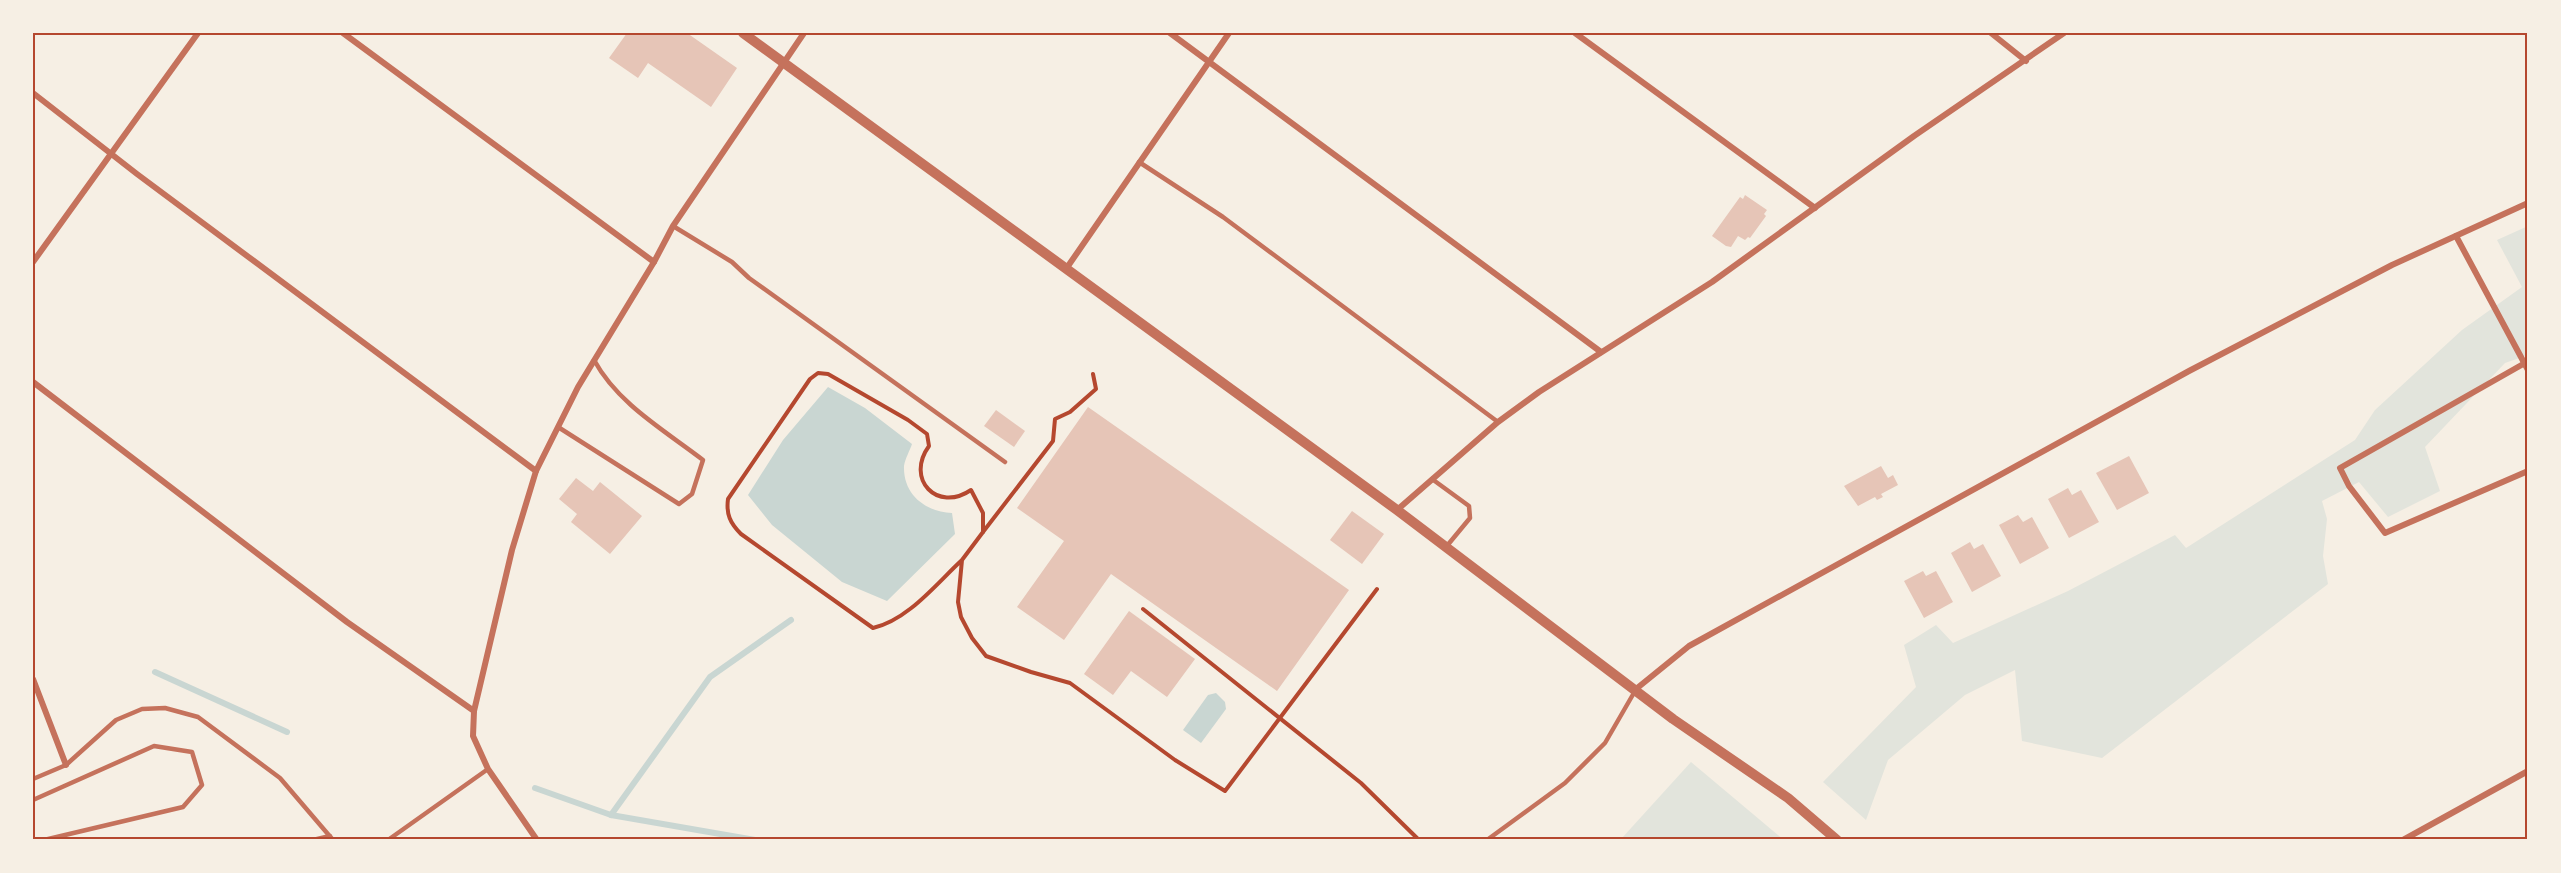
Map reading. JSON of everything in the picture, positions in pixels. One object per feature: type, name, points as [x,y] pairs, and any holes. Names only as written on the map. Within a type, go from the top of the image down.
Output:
[{"type":"street","points":[[33,262],[198,33]]},
{"type":"street","points":[[343,33],[654,262]]},
{"type":"street","points":[[743,33],[1397,510],[1673,719],[1788,798],[1837,840]]},
{"type":"street","points":[[537,840],[488,769],[473,736],[474,711],[512,550],[536,471],[594,359],[674,226],[804,33]]},
{"type":"street","points":[[1170,33],[1601,352]]},
{"type":"street","points":[[1066,270],[1229,33]]},
{"type":"street","points":[[1575,33],[1815,208]]},
{"type":"street","points":[[1991,33],[2026,61]]},
{"type":"street","points":[[1397,510],[1430,478],[1497,422],[1601,352],[1712,282],[1914,136],[2064,33]]},
{"type":"street","points":[[33,93],[536,471]]},
{"type":"street","points":[[1636,689],[1699,640],[2189,370],[2392,265],[2528,203]]},
{"type":"street","points":[[2456,236],[2528,370]]},
{"type":"street","points":[[2524,363],[2340,468],[2349,486],[2385,532],[2528,471]]},
{"type":"street","points":[[33,382],[347,622],[474,711]]},
{"type":"street","points":[[33,679],[66,765]]},
{"type":"street","points":[[2403,840],[2528,771]]},
{"type":"lane","points":[[1139,162],[1223,217],[1497,422]]},
{"type":"lane","points":[[674,226],[732,262],[749,278],[1005,462]]},
{"type":"lane","points":[[558,427],[679,504],[692,494],[703,460],[622,399],[605,380],[594,359]]},
{"type":"lane","points":[[1430,478],[1469,506],[1472,512],[1470,518],[1446,547]]},
{"type":"lane","points":[[1487,840],[1565,783],[1605,743],[1636,689]]},
{"type":"lane","points":[[33,779],[66,765],[116,720],[142,710],[165,708],[198,717],[280,778],[331,838]]},
{"type":"lane","points":[[33,800],[154,746],[192,752],[202,785],[183,807],[44,840]]},
{"type":"lane","points":[[388,840],[488,769]]},
{"type":"lane","points":[[313,840],[331,838]]},
{"type":"path","points":[[983,532],[983,513],[971,490],[960,497],[945,498],[933,493],[924,483],[919,469],[921,456],[929,446],[927,434],[908,420],[838,380],[818,373],[810,379],[728,499],[727,509],[731,524],[741,534],[873,628],[887,625],[904,613],[962,560],[1053,441],[1055,419],[1070,412],[1096,389],[1093,374]]},
{"type":"path","points":[[962,560],[958,603],[961,617],[972,638],[986,656],[1070,683],[1175,760],[1225,791],[1377,589]]},
{"type":"path","points":[[1143,609],[1361,783],[1419,840]]},
{"type":"shaded area","points":[[2528,226],[2528,355],[2505,363],[2425,447],[2440,491],[2388,517],[2359,482],[2322,501],[2327,519],[2323,556],[2328,584],[2102,758],[2022,741],[2015,670],[1965,695],[1888,760],[1866,820],[1823,782],[1916,687],[1904,645],[1936,625],[1953,643],[2068,591],[2175,535],[2186,548],[2355,440],[2375,410],[2462,330],[2522,287],[2497,240]]},
{"type":"shaded area","points":[[828,387],[865,408],[912,444],[904,466],[907,485],[918,500],[925,505],[942,512],[952,513],[955,534],[887,601],[842,582],[772,525],[748,495],[783,440]]},
{"type":"shaded area","points":[[1216,693],[1225,702],[1226,709],[1201,743],[1183,730],[1208,695]]},
{"type":"shaded area","points":[[1691,762],[1784,840],[1622,838]]},
{"type":"building","points":[[627,33],[687,33],[737,68],[711,107],[648,63],[638,78],[609,58]]},
{"type":"building","points":[[1745,195],[1767,210],[1764,214],[1766,216],[1750,238],[1745,240],[1738,236],[1731,247],[1726,246],[1712,236],[1740,197],[1743,199]]},
{"type":"building","points":[[1088,407],[1349,590],[1277,691],[1111,574],[1064,640],[1017,607],[1064,541],[1017,508]]},
{"type":"building","points":[[996,410],[1025,431],[1014,447],[984,426]]},
{"type":"building","points":[[2129,456],[2149,493],[2117,510],[2096,473]]},
{"type":"building","points":[[1881,466],[1888,478],[1893,475],[1898,485],[1881,494],[1883,497],[1877,500],[1875,497],[1858,506],[1844,486]]},
{"type":"building","points":[[576,478],[593,491],[600,482],[642,516],[610,554],[571,522],[577,514],[559,499]]},
{"type":"building","points":[[2068,488],[2072,495],[2081,490],[2099,522],[2069,538],[2048,499]]},
{"type":"building","points":[[1352,511],[1384,534],[1362,564],[1330,540]]},
{"type":"building","points":[[2018,515],[2023,522],[2032,517],[2049,548],[2020,564],[1999,525]]},
{"type":"building","points":[[1970,542],[1974,549],[1983,544],[2001,576],[1972,592],[1951,553]]},
{"type":"building","points":[[1923,571],[1926,576],[1936,571],[1953,602],[1924,618],[1904,581]]},
{"type":"building","points":[[1129,611],[1195,659],[1167,697],[1131,671],[1113,695],[1084,674]]},
{"type":"waterway","points":[[611,815],[710,677],[791,620]]},
{"type":"waterway","points":[[155,672],[287,732]]},
{"type":"waterway","points":[[535,788],[611,815],[755,840]]}]
